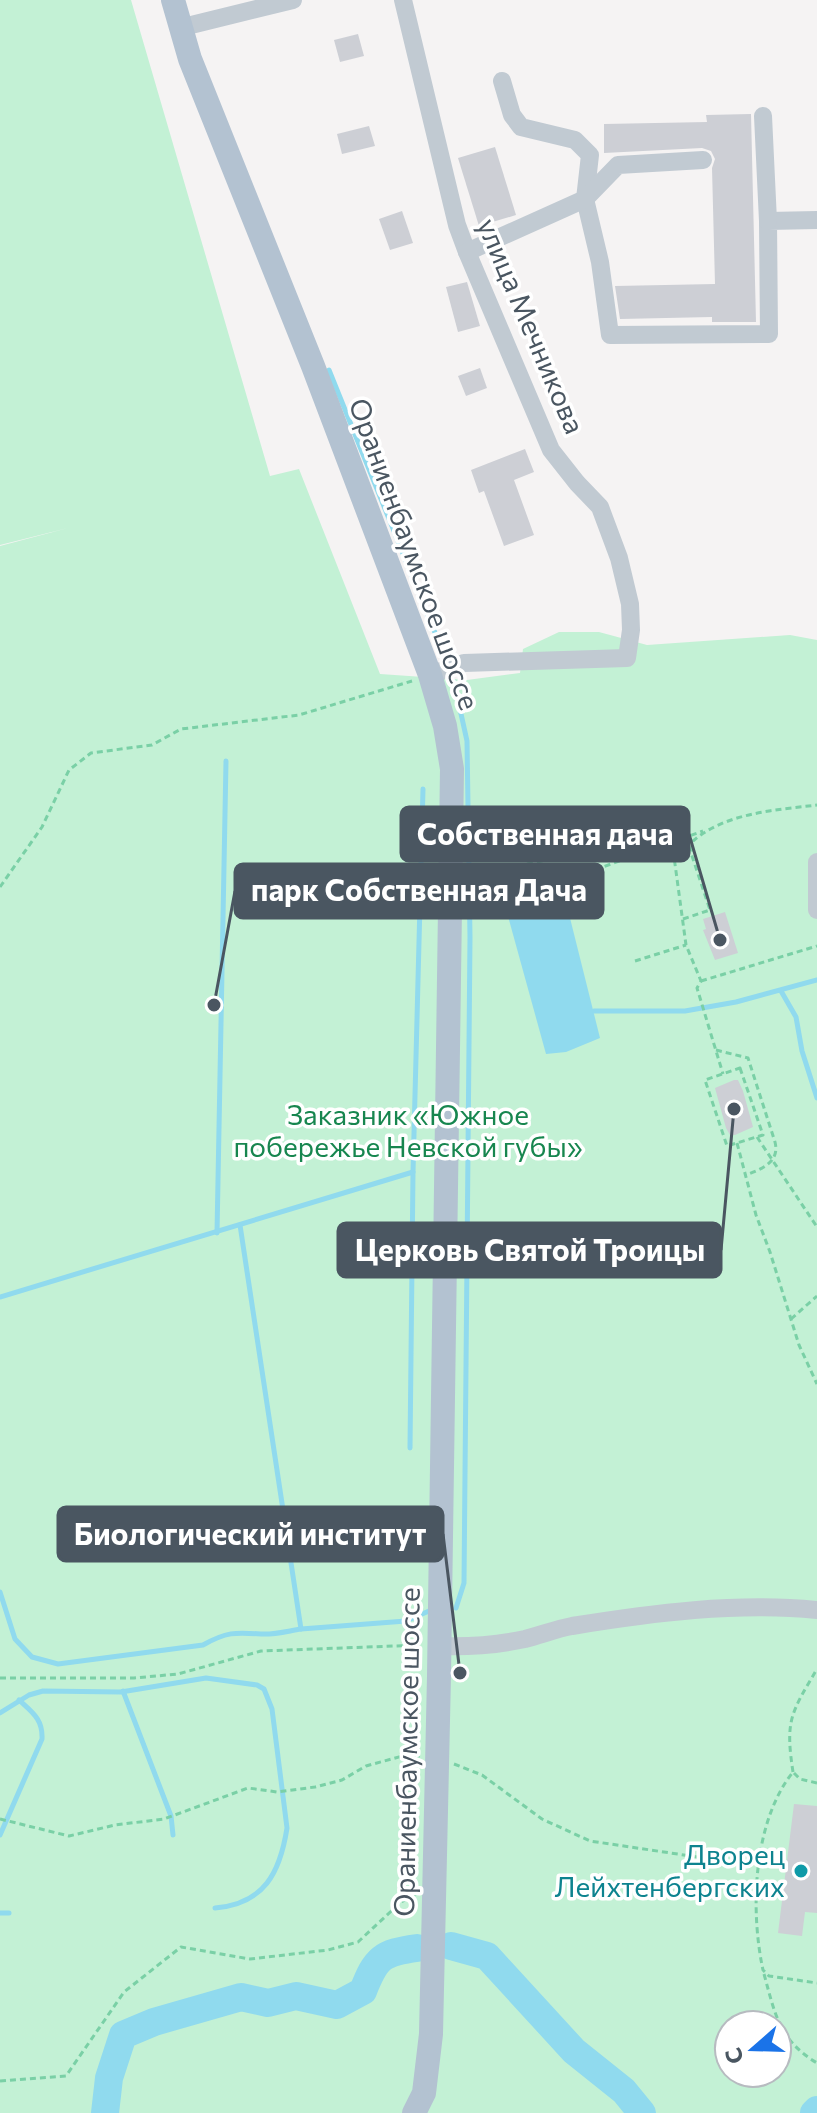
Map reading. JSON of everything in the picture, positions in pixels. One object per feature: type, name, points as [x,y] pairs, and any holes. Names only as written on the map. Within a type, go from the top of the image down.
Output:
[{"type":"main road","name":"Ораниенбаумское шоссе","points":[[173,0],[179,28],[313,366],[430,675],[445,726],[452,769],[431,2034],[424,2093],[414,2113]]},
{"type":"street","points":[[179,28],[293,0]]},
{"type":"street","name":"улица Мечникова","points":[[403,0],[457,225],[467,252],[551,450],[600,507],[619,558],[630,604],[631,630],[627,658],[464,663],[430,675]]},
{"type":"street","points":[[502,81],[512,115],[521,127],[575,140],[590,155],[585,199],[600,262],[610,335],[769,334],[763,116]]},
{"type":"street","points":[[467,252],[585,199],[618,165],[703,160]]},
{"type":"street","points":[[768,221],[817,220]]},
{"type":"street","points":[[817,862],[817,910]]},
{"type":"street","points":[[439,1646],[524,1639],[568,1627],[708,1609],[775,1606],[817,1610]]},
{"type":"path","points":[[0,887],[42,827],[69,770],[91,753],[152,745],[181,729],[299,715],[430,675]]},
{"type":"path","points":[[478,851],[586,873],[725,821],[817,805]]},
{"type":"path","points":[[683,919],[710,910],[691,853],[693,841],[705,830]]},
{"type":"path","points":[[672,842],[686,945],[701,981]]},
{"type":"path","points":[[635,961],[686,945]]},
{"type":"path","points":[[723,1074],[697,988],[701,981],[817,946]]},
{"type":"path","points":[[716,1050],[748,1058],[777,1149],[772,1160],[762,1169],[744,1175]]},
{"type":"path","points":[[740,1068],[763,1135],[757,1137],[727,1146],[705,1080],[740,1068]]},
{"type":"path","points":[[757,1137],[817,1227]]},
{"type":"path","points":[[737,1143],[744,1175],[791,1319],[817,1384]]},
{"type":"path","points":[[791,1319],[817,1296]]},
{"type":"path","points":[[0,1678],[134,1678],[178,1674],[261,1651],[439,1646]]},
{"type":"path","points":[[817,1669],[792,1715],[788,1740],[793,1772],[800,1779],[817,1783]]},
{"type":"path","points":[[0,1819],[69,1836],[115,1825],[164,1819],[248,1788],[277,1792],[315,1787],[342,1780],[366,1766],[406,1755],[437,1757],[482,1775],[542,1819],[590,1841],[711,1859],[759,1853]]},
{"type":"path","points":[[793,1772],[769,1817],[759,1853],[756,1890],[763,1970],[777,2024],[785,2036],[817,2063]]},
{"type":"path","points":[[0,2081],[66,2076],[124,1992],[181,1947],[250,1959],[328,1950],[358,1942],[401,1902],[422,1892]]},
{"type":"path","points":[[763,1970],[769,1976],[817,1983]]},
{"type":"green space","name":"Заказник «Южное побережье Невской губы»","points":[[0,0],[131,0],[270,476],[299,469],[380,674],[467,680],[520,673],[523,649],[559,632],[599,632],[647,645],[790,635],[817,640],[817,2113],[0,2113],[0,546],[68,528],[0,545]]},
{"type":"water","points":[[565,898],[600,1038],[566,1052],[546,1054],[506,909],[535,901]]},
{"type":"building","points":[[358,34],[364,56],[340,62],[334,40]]},
{"type":"building","points":[[751,114],[756,322],[712,322],[712,317],[620,319],[615,286],[715,284],[712,168],[715,159],[711,151],[702,148],[604,153],[604,124],[707,122],[706,115]]},
{"type":"building","points":[[369,126],[375,146],[342,154],[337,134]]},
{"type":"building","points":[[495,147],[516,215],[479,226],[458,158]]},
{"type":"building","points":[[402,211],[413,243],[390,250],[379,219]]},
{"type":"building","points":[[467,282],[480,326],[458,332],[446,287]]},
{"type":"building","points":[[480,368],[487,388],[466,396],[458,376]]},
{"type":"building","points":[[525,449],[534,472],[514,480],[534,535],[504,546],[484,491],[479,493],[471,470]]},
{"type":"building","points":[[725,912],[738,953],[715,960],[703,930],[706,929],[703,919]]},
{"type":"building","points":[[738,1080],[743,1091],[753,1127],[730,1135],[715,1088]]},
{"type":"building","name":"Дворец Лейхтенбергских","points":[[794,1804],[817,1806],[817,1913],[805,1912],[802,1936],[778,1933]]},
{"type":"waterway","points":[[329,370],[446,660]]},
{"type":"waterway","points":[[454,682],[467,741],[470,937],[464,1583],[456,1608]]},
{"type":"waterway","points":[[217,1233],[226,761]]},
{"type":"waterway","points":[[410,1448],[413,1172],[423,789]]},
{"type":"waterway","points":[[594,1011],[685,1011],[736,1002],[817,980]]},
{"type":"waterway","points":[[781,991],[796,1017],[802,1051],[817,1098]]},
{"type":"waterway","points":[[0,1297],[413,1172]]},
{"type":"waterway","points":[[240,1225],[301,1629],[406,1621],[429,1611]]},
{"type":"waterway","points":[[0,1592],[15,1639],[32,1657],[58,1664],[203,1645],[231,1634],[271,1634],[301,1629]]},
{"type":"waterway","points":[[0,1713],[29,1695],[43,1691],[121,1692],[206,1678],[257,1685],[264,1689],[272,1709],[287,1828],[284,1844],[274,1872],[257,1893],[246,1900],[215,1908]]},
{"type":"waterway","points":[[123,1691],[171,1816],[173,1835]]},
{"type":"waterway","points":[[0,1835],[42,1739],[39,1721],[19,1700]]},
{"type":"waterway","points":[[0,1913],[9,1913]]},
{"type":"waterway","points":[[451,1946],[487,1956],[574,2051],[624,2091],[642,2113]]},
{"type":"waterway","points":[[105,2113],[109,2078],[123,2035],[154,2022],[241,1997],[268,2003],[296,1996],[337,2005],[363,1991],[381,1959],[395,1952],[417,1948]]},
{"type":"waterway","points":[[814,2113],[817,2110]]},
{"type":"place","name":"Собственная дача","points":[[720,940]]},
{"type":"place","name":"парк Собственная Дача","points":[[214,1005]]},
{"type":"place","name":"Церковь Святой Троицы","points":[[734,1109]]},
{"type":"place","name":"Биологический институт","points":[[460,1673]]},
{"type":"place","name":"Дворец Лейхтенбергских","points":[[801,1871]]}]
